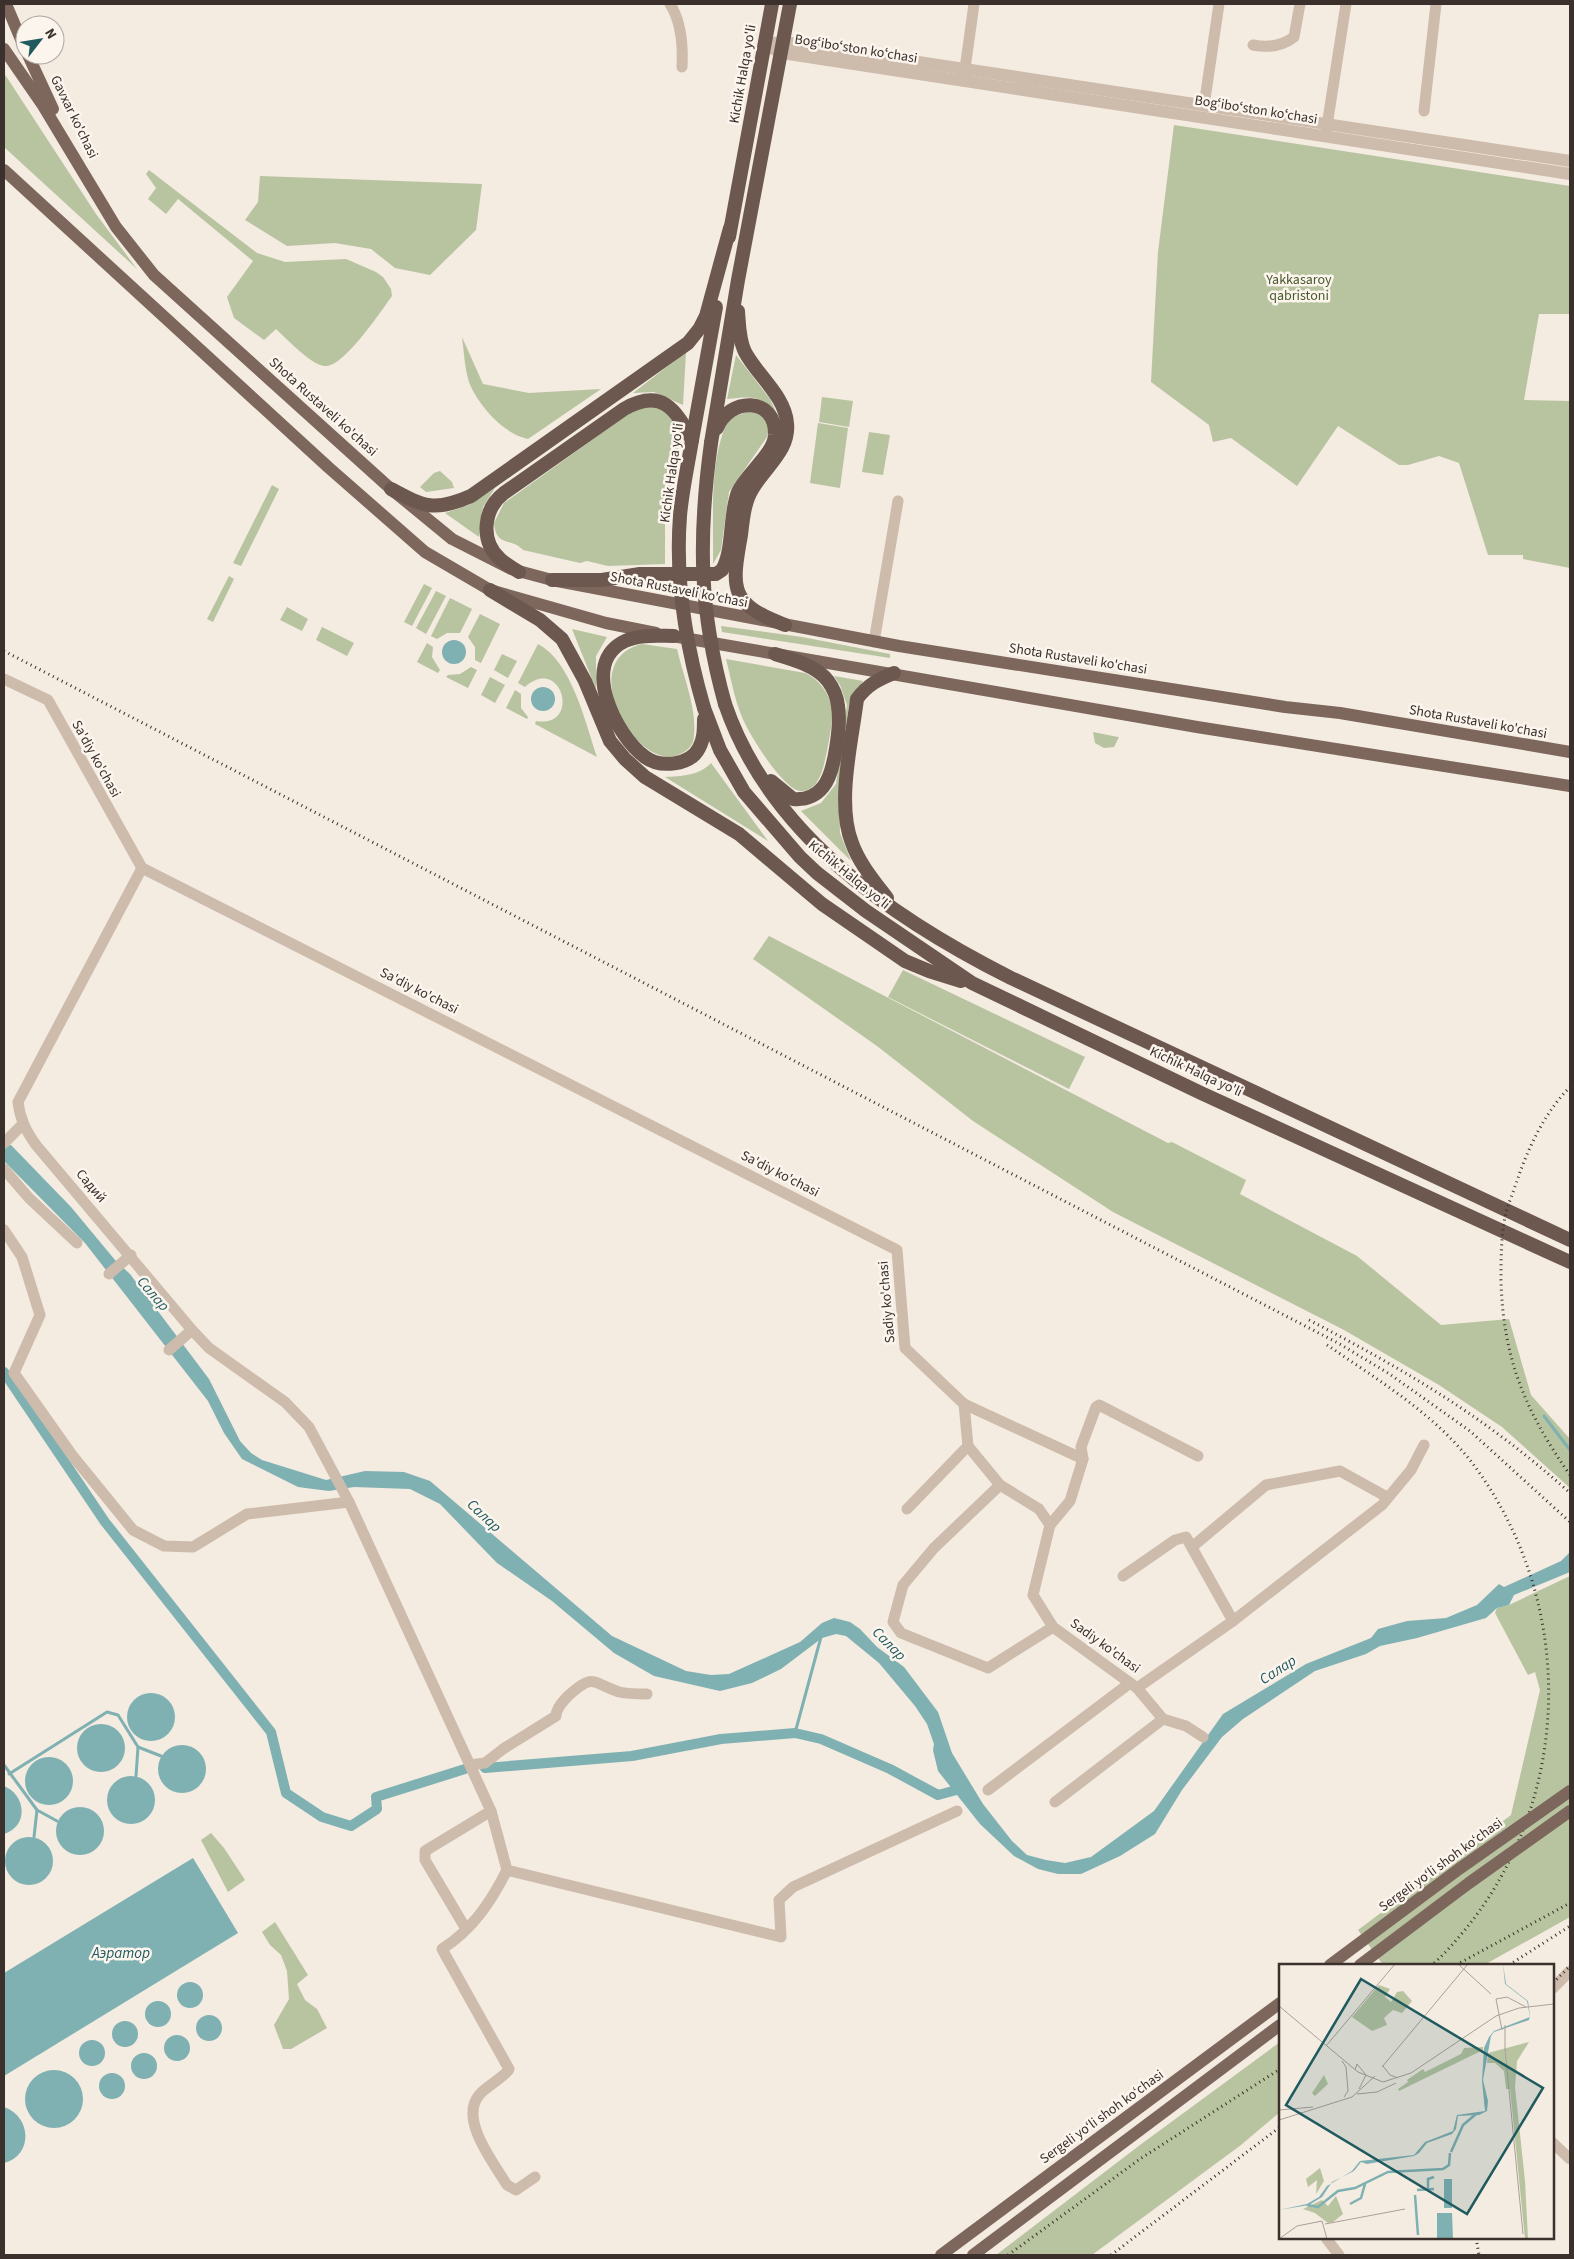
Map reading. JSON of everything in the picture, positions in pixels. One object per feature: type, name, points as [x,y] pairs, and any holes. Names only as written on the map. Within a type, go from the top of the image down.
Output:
[{"type":"highway","name":"Kichik Halqa yo'li","points":[[772,4],[730,228],[680,514],[680,566],[689,646],[711,731],[728,766],[756,807],[789,846],[817,874],[972,984],[1202,1093],[1570,1262]]},
{"type":"highway","name":"Kichik Halqa yo'li","points":[[790,4],[738,280],[711,443],[703,517],[702,577],[710,643],[725,704],[745,753],[767,786],[812,843],[849,875],[898,912],[994,970],[1570,1240]]},
{"type":"highway","points":[[391,489],[415,502],[433,507],[442,507],[471,496],[688,343],[700,328],[706,316],[730,228]]},
{"type":"highway","points":[[738,280],[742,344],[746,354],[783,409],[787,428],[782,448],[748,496],[734,579],[739,594],[748,606],[764,617],[785,625]]},
{"type":"highway","points":[[519,572],[499,559],[486,534],[490,509],[504,494],[624,410],[640,402],[652,401],[668,405],[679,417],[692,440]]},
{"type":"highway","points":[[552,580],[602,580],[640,574],[716,574],[722,570],[738,492],[774,441],[773,421],[767,411],[758,406],[747,405],[734,408],[720,419],[711,443]]},
{"type":"highway","points":[[490,590],[540,620],[562,639],[585,681],[610,741],[625,759],[645,777],[739,834],[764,852],[822,904],[905,961],[929,971],[972,984]]},
{"type":"highway","points":[[674,636],[634,638],[623,642],[609,654],[604,666],[603,679],[610,710],[635,748],[646,758],[665,764],[688,759],[700,748],[704,734],[704,708]]},
{"type":"highway","points":[[745,753],[773,783],[793,799],[808,799],[816,794],[823,788],[829,776],[838,725],[838,707],[835,693],[822,674],[802,663],[775,654]]},
{"type":"highway","points":[[894,673],[878,679],[864,689],[857,699],[845,803],[848,832],[854,848],[873,879],[898,912]]},
{"type":"highway","points":[[1202,1093],[1211,1073]]},
{"type":"main road","points":[[6,4],[15,25]]},
{"type":"main road","name":"Shota Rustaveli ko'chasi","points":[[4,49],[42,104],[116,228],[154,275],[391,489],[452,539],[519,572],[874,642],[1285,707],[1340,713],[1570,752]]},
{"type":"main road","name":"Gavxar ko'chasi","points":[[33,65],[94,191]]},
{"type":"main road","points":[[4,170],[369,504],[425,552],[490,590],[606,623],[674,636],[1197,727],[1570,786]]},
{"type":"main road","name":"Sergeli yo‘li shoh ko‘chasi","points":[[1331,1964],[1459,1869],[1570,1791]]},
{"type":"main road","points":[[1361,1964],[1469,1883],[1570,1811]]},
{"type":"main road","name":"Sergeli yo‘li shoh ko‘chasi","points":[[941,2255],[1279,2004]]},
{"type":"main road","points":[[973,2255],[1279,2026]]},
{"type":"street","points":[[670,4],[674,11],[682,47],[682,67]]},
{"type":"street","points":[[964,75],[974,4]]},
{"type":"street","points":[[1204,106],[1219,4]]},
{"type":"street","points":[[1253,45],[1269,47],[1286,43],[1294,37],[1300,4]]},
{"type":"street","points":[[1326,130],[1346,4]]},
{"type":"street","points":[[1424,111],[1436,4]]},
{"type":"street","name":"Bogʻiboʻston koʻchasi","points":[[765,45],[1326,130],[1570,161]]},
{"type":"street","name":"Bogʻiboʻston koʻchasi","points":[[964,75],[1204,106],[1570,174]]},
{"type":"street","points":[[874,642],[898,501]]},
{"type":"street","name":"Sa'diy ko'chasi","points":[[4,679],[48,700],[142,868],[897,1250]]},
{"type":"street","name":"Садий","points":[[142,868],[18,1102],[23,1124],[36,1145],[192,1330],[209,1348],[285,1402],[309,1427],[346,1497],[491,1811],[507,1870]]},
{"type":"street","points":[[6,1141],[23,1124]]},
{"type":"street","points":[[4,1169],[29,1198],[77,1243]]},
{"type":"street","points":[[4,1230],[22,1257],[40,1315],[14,1373],[72,1455],[133,1530],[164,1546],[193,1547],[247,1514],[346,1497]]},
{"type":"street","name":"Sadiy ko'chasi","points":[[897,1250],[905,1348],[964,1404],[1084,1460]]},
{"type":"street","points":[[109,1274],[130,1255]]},
{"type":"street","points":[[169,1350],[192,1330]]},
{"type":"street","points":[[964,1404],[968,1446],[1000,1485],[1039,1509],[1050,1525],[1070,1501],[1084,1460],[1081,1447],[1096,1407],[1099,1405],[1198,1456]]},
{"type":"street","points":[[907,1509],[968,1446]]},
{"type":"street","name":"Sadiy ko'chasi","points":[[1134,1685],[1233,1621],[1382,1505],[1411,1470],[1424,1446]]},
{"type":"street","points":[[1192,1547],[1266,1486],[1340,1471],[1387,1497]]},
{"type":"street","points":[[1000,1485],[934,1548],[904,1585],[893,1622],[901,1633],[988,1668],[1053,1627]]},
{"type":"street","name":"Sadiy ko'chasi","points":[[1050,1525],[1033,1595],[1053,1627],[1134,1685],[1163,1719]]},
{"type":"street","points":[[1123,1576],[1175,1540],[1186,1537],[1233,1621]]},
{"type":"street","points":[[470,1765],[485,1762],[556,1716],[556,1711],[567,1697],[585,1682],[597,1681],[620,1692],[647,1694]]},
{"type":"street","points":[[988,1790],[1134,1685]]},
{"type":"street","points":[[1055,1802],[1163,1719],[1186,1726],[1203,1737]]},
{"type":"street","points":[[466,1929],[425,1860],[425,1851],[491,1811]]},
{"type":"street","points":[[536,2177],[516,2190],[506,2185],[474,2125],[472,2110],[478,2096],[489,2084],[509,2070],[442,1949],[472,1925],[487,1907],[507,1870],[781,1936],[779,1900],[793,1887],[957,1811]]},
{"type":"street","points":[[1554,1987],[1570,1971]]},
{"type":"street","points":[[1554,2144],[1570,2159]]},
{"type":"street","points":[[1327,2239],[1339,2255]]},
{"type":"green space","points":[[4,73],[96,214],[137,269],[4,147]]},
{"type":"green space","name":"Yakkasaroy qabristoni","points":[[1174,125],[1570,186],[1570,314],[1539,314],[1524,400],[1570,401],[1570,568],[1523,559],[1523,555],[1488,555],[1459,463],[1439,456],[1408,465],[1399,465],[1338,426],[1297,486],[1231,438],[1213,442],[1209,425],[1151,382],[1158,252]]},
{"type":"green space","points":[[149,170],[257,253],[285,262],[346,259],[383,277],[391,289],[392,296],[361,338],[341,358],[332,364],[324,366],[312,361],[276,329],[264,340],[234,318],[227,297],[253,261],[178,199],[166,214],[148,199],[156,188],[146,174]]},
{"type":"green space","points":[[260,176],[482,184],[476,230],[430,275],[395,268],[371,249],[335,243],[287,246],[245,220],[258,202]]},
{"type":"green space","points":[[462,337],[483,384],[529,393],[601,389],[528,439],[519,436],[502,426],[488,412],[471,387],[467,376]]},
{"type":"green space","points":[[686,352],[683,405],[654,392],[633,393]]},
{"type":"green space","points":[[736,355],[770,399],[779,418],[762,401],[744,397],[727,399]]},
{"type":"green space","points":[[822,397],[853,401],[849,427],[819,422]]},
{"type":"green space","points":[[646,405],[662,407],[675,423],[680,439],[665,512],[665,564],[608,566],[587,561],[580,563],[523,550],[519,546],[505,541],[498,536],[494,523],[504,503],[634,410]]},
{"type":"green space","points":[[751,410],[765,417],[769,430],[767,437],[729,492],[721,550],[713,564],[715,471],[722,435],[729,419]]},
{"type":"green space","points":[[818,423],[848,428],[840,488],[810,483]]},
{"type":"green space","points":[[869,432],[890,435],[883,475],[862,472]]},
{"type":"green space","points":[[440,471],[452,482],[454,488],[426,492],[420,487],[434,473]]},
{"type":"green space","points":[[272,485],[279,489],[241,566],[233,563]]},
{"type":"green space","points":[[495,488],[483,507],[479,537],[445,513],[469,505]]},
{"type":"green space","points":[[229,576],[234,579],[213,622],[207,619]]},
{"type":"green space","points":[[424,584],[432,588],[412,626],[404,622]]},
{"type":"green space","points":[[436,591],[446,596],[426,634],[416,628]]},
{"type":"green space","points":[[450,598],[472,609],[460,633],[447,633],[437,639],[431,636]]},
{"type":"green space","points":[[287,607],[308,619],[302,631],[280,620]]},
{"type":"green space","points":[[480,614],[500,624],[481,663],[475,660],[475,647],[468,637]]},
{"type":"green space","points":[[721,626],[802,637],[890,654],[890,658],[722,632]]},
{"type":"green space","points":[[322,627],[354,643],[347,656],[316,640]]},
{"type":"green space","points":[[572,629],[607,637],[596,656],[596,689]]},
{"type":"green space","points":[[427,643],[433,647],[432,657],[440,670],[438,673],[417,662]]},
{"type":"green space","points":[[538,644],[560,664],[568,678],[576,694],[597,757],[535,724],[536,721],[550,720],[559,714],[562,705],[562,695],[557,685],[549,680],[538,679],[525,687],[518,683]]},
{"type":"green space","points":[[642,644],[677,649],[692,703],[694,725],[692,743],[682,753],[665,756],[648,749],[632,734],[620,715],[612,693],[612,672],[622,655]]},
{"type":"green space","points":[[502,654],[517,661],[508,678],[494,670]]},
{"type":"green space","points":[[726,659],[805,673],[815,679],[826,692],[832,708],[829,743],[821,773],[816,783],[810,789],[802,791],[786,783],[759,748],[739,710]]},
{"type":"green space","points":[[471,667],[477,670],[468,688],[446,677],[448,675],[460,674]]},
{"type":"green space","points":[[834,676],[863,681],[849,704],[839,783],[840,833],[851,861],[801,811],[821,803],[836,784],[847,705],[840,685]]},
{"type":"green space","points":[[490,677],[505,685],[495,703],[481,695]]},
{"type":"green space","points":[[515,690],[521,694],[521,708],[528,717],[527,719],[506,708]]},
{"type":"green space","points":[[1093,732],[1119,737],[1114,747],[1104,748],[1095,743]]},
{"type":"green space","points":[[711,763],[768,841],[665,777],[695,773]]},
{"type":"green space","points":[[769,936],[1168,1143],[1172,1142],[1246,1180],[1240,1194],[1357,1256],[1441,1325],[1509,1319],[1531,1395],[1570,1439],[1570,1488],[1502,1427],[1439,1385],[1344,1330],[1113,1212],[973,1121],[877,1046],[753,959]]},
{"type":"green space","points":[[903,970],[1085,1057],[1069,1089],[888,997]]},
{"type":"green space","points":[[1570,1576],[1570,1917],[1486,1964],[1382,1964],[1358,1930],[1511,1815],[1540,1690],[1535,1672],[1528,1675],[1495,1613],[1497,1608],[1509,1605]]},
{"type":"green space","points":[[211,1833],[224,1848],[245,1880],[228,1892],[201,1840]]},
{"type":"green space","points":[[275,1922],[308,1975],[297,1984],[305,2000],[317,2009],[327,2028],[291,2049],[283,2049],[274,2025],[289,1999],[287,1971],[281,1955],[270,1945],[262,1932]]},
{"type":"green space","points":[[1279,2043],[1279,2113],[1241,2145],[1092,2255],[996,2255],[1140,2145]]},
{"type":"water","points":[[454,640],[459,641],[465,647],[465,657],[459,663],[454,664],[449,663],[443,657],[442,652],[443,647],[449,641]]},
{"type":"water","points":[[543,687],[548,688],[554,694],[554,704],[548,710],[543,711],[538,710],[532,704],[531,699],[532,694],[538,688]]},
{"type":"water","name":"Салар","points":[[4,1142],[7,1145],[11,1145],[71,1207],[115,1260],[130,1274],[209,1379],[240,1441],[251,1453],[262,1460],[326,1480],[365,1471],[404,1472],[430,1481],[612,1636],[686,1671],[711,1675],[729,1674],[800,1642],[822,1623],[834,1618],[850,1622],[860,1629],[877,1647],[904,1667],[938,1712],[952,1753],[983,1804],[1012,1841],[1027,1855],[1065,1863],[1091,1857],[1154,1811],[1223,1714],[1306,1664],[1371,1638],[1378,1629],[1407,1621],[1446,1618],[1477,1605],[1499,1584],[1504,1587],[1561,1561],[1570,1552],[1570,1572],[1514,1595],[1509,1605],[1497,1608],[1486,1618],[1417,1638],[1380,1646],[1366,1654],[1315,1671],[1243,1719],[1222,1737],[1182,1790],[1155,1834],[1120,1856],[1081,1874],[1058,1874],[1038,1869],[1014,1856],[980,1824],[938,1771],[933,1750],[934,1744],[927,1724],[915,1706],[879,1663],[846,1636],[836,1634],[822,1638],[781,1669],[752,1683],[720,1691],[654,1676],[614,1653],[552,1601],[497,1563],[440,1504],[410,1489],[354,1487],[329,1491],[298,1487],[242,1459],[224,1433],[208,1401],[85,1243],[4,1161]]},
{"type":"water","points":[[146,1693],[156,1693],[165,1697],[171,1703],[174,1708],[174,1726],[165,1737],[156,1741],[146,1741],[137,1737],[131,1731],[127,1722],[127,1712],[131,1703],[137,1697]]},
{"type":"water","points":[[96,1724],[106,1724],[115,1728],[121,1734],[124,1739],[124,1757],[115,1768],[106,1772],[96,1772],[87,1768],[81,1762],[77,1753],[77,1743],[81,1734],[87,1728]]},
{"type":"water","points":[[177,1745],[187,1745],[196,1749],[202,1755],[205,1760],[205,1778],[196,1789],[187,1793],[177,1793],[168,1789],[162,1783],[158,1774],[158,1764],[162,1755],[168,1749]]},
{"type":"water","points":[[44,1757],[54,1757],[63,1761],[69,1767],[72,1772],[72,1790],[63,1801],[54,1805],[44,1805],[35,1801],[29,1795],[25,1786],[25,1776],[29,1767],[35,1761]]},
{"type":"water","points":[[126,1776],[136,1776],[145,1780],[151,1786],[154,1791],[154,1809],[145,1820],[136,1824],[126,1824],[117,1820],[111,1814],[107,1805],[107,1795],[111,1786],[117,1780]]},
{"type":"water","points":[[4,1786],[17,1796],[22,1810],[18,1824],[4,1834]]},
{"type":"water","points":[[75,1807],[85,1807],[94,1811],[100,1817],[103,1822],[103,1840],[94,1851],[85,1855],[75,1855],[66,1851],[60,1845],[56,1836],[56,1826],[60,1817],[66,1811]]},
{"type":"water","points":[[24,1837],[34,1837],[43,1841],[49,1847],[52,1852],[52,1870],[43,1881],[34,1885],[24,1885],[15,1881],[9,1875],[5,1866],[5,1856],[9,1847],[15,1841]]},
{"type":"water","name":"Аэратор","points":[[193,1858],[238,1933],[4,2076],[4,1973]]},
{"type":"water","points":[[190,1982],[199,1986],[203,1995],[199,2004],[190,2008],[181,2004],[177,1995],[181,1986]]},
{"type":"water","points":[[158,2001],[167,2005],[171,2014],[167,2023],[158,2027],[149,2023],[145,2014],[149,2005]]},
{"type":"water","points":[[209,2015],[219,2018],[222,2028],[219,2038],[209,2041],[199,2038],[196,2028],[199,2018]]},
{"type":"water","points":[[125,2021],[134,2025],[138,2034],[134,2043],[125,2047],[116,2043],[112,2034],[116,2025]]},
{"type":"water","points":[[177,2035],[186,2039],[190,2048],[186,2057],[177,2061],[168,2057],[164,2048],[168,2039]]},
{"type":"water","points":[[92,2040],[101,2044],[105,2053],[101,2062],[92,2066],[83,2062],[79,2053],[83,2044]]},
{"type":"water","points":[[144,2053],[153,2057],[157,2066],[153,2075],[144,2079],[135,2075],[131,2066],[135,2057]]},
{"type":"water","points":[[48,2070],[60,2070],[75,2078],[83,2093],[83,2105],[75,2120],[60,2128],[48,2128],[33,2120],[25,2105],[25,2093],[33,2078]]},
{"type":"water","points":[[112,2073],[121,2077],[125,2086],[121,2095],[112,2099],[103,2095],[99,2086],[103,2077]]},
{"type":"water","points":[[4,2107],[20,2118],[25,2135],[24,2144],[20,2152],[14,2159],[4,2163]]},
{"type":"waterway","name":"Салар","points":[[4,1372],[105,1522],[271,1732],[286,1793],[322,1817],[351,1826],[377,1809],[376,1797],[465,1769]]},
{"type":"waterway","points":[[1544,1416],[1570,1450]]},
{"type":"waterway","points":[[795,1733],[821,1637]]},
{"type":"waterway","points":[[9,1774],[107,1712],[118,1715],[138,1747],[161,1756]]},
{"type":"waterway","name":"Салар","points":[[485,1768],[632,1756],[721,1739],[795,1733],[821,1739],[890,1769],[938,1795],[960,1789]]},
{"type":"waterway","points":[[136,1776],[138,1747]]},
{"type":"waterway","points":[[4,1765],[37,1810],[57,1821]]},
{"type":"waterway","points":[[34,1837],[37,1810]]},
{"type":"railway","points":[[4,651],[1338,1343],[1388,1373],[1470,1431],[1570,1522]]},
{"type":"railway","points":[[1570,1087],[1540,1127],[1520,1172],[1504,1220],[1501,1280],[1506,1334],[1519,1383],[1541,1428],[1570,1475]]},
{"type":"railway","points":[[1309,1320],[1413,1377],[1477,1419],[1539,1466],[1570,1493]]},
{"type":"railway","points":[[1327,1345],[1386,1385],[1424,1414],[1458,1446],[1473,1464],[1506,1517],[1530,1574],[1544,1633],[1549,1693],[1544,1754],[1529,1812],[1505,1869],[1472,1921],[1433,1964]]},
{"type":"railway","points":[[1458,1964],[1570,1903]]},
{"type":"railway","points":[[1511,1964],[1570,1926]]},
{"type":"railway","points":[[1554,1982],[1570,1966]]},
{"type":"railway","points":[[1008,2255],[1140,2159],[1279,2070]]},
{"type":"railway","points":[[1111,2255],[1279,2128]]},
{"type":"railway","points":[[1476,2239],[1479,2255]]}]
